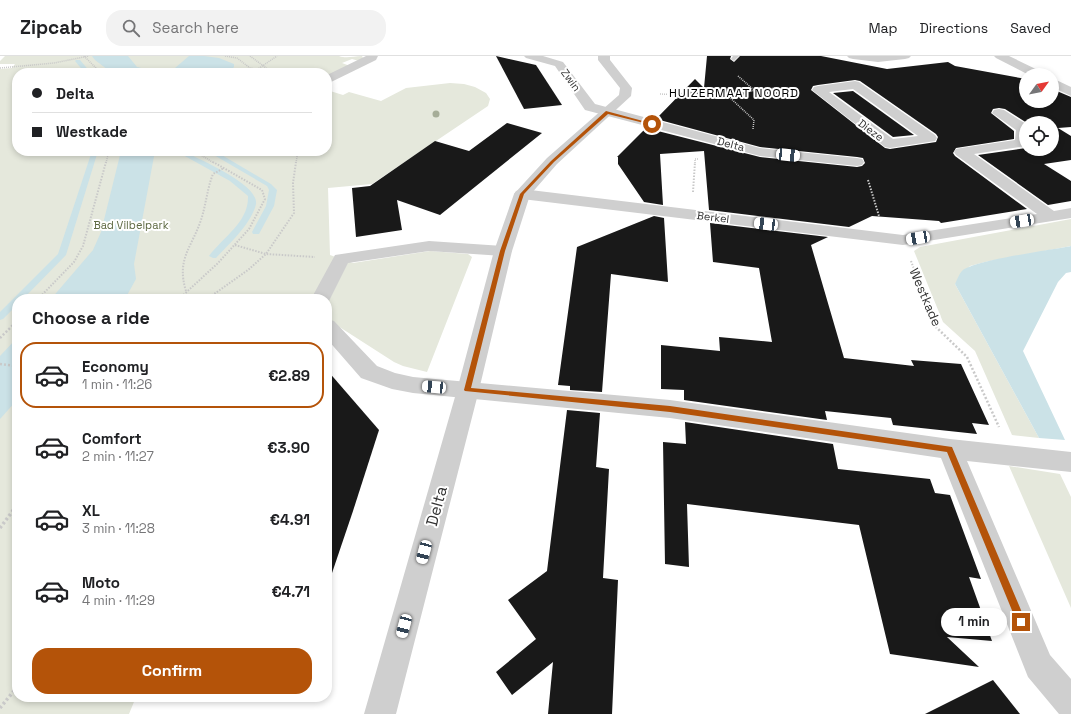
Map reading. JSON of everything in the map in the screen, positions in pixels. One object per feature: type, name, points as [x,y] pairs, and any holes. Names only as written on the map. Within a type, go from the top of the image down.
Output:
[{"type":"street","points":[[332,78],[372,58],[372,56]]},
{"type":"street","name":"Zwin","points":[[530,56],[559,64],[590,107],[607,112]]},
{"type":"street","name":"Delta","points":[[380,714],[468,390],[502,251],[522,194],[552,162],[625,96],[626,88],[604,60],[604,56]]},
{"type":"street","points":[[850,77],[857,57],[878,59],[905,56]]},
{"type":"street","points":[[1000,56],[1024,68]]},
{"type":"street","name":"Dieze","points":[[850,77],[855,85],[930,138],[890,144],[818,90],[850,77]]},
{"type":"street","points":[[1059,86],[1071,92]]},
{"type":"street","name":"Delta","points":[[607,112],[760,152],[858,162]]},
{"type":"street","points":[[999,113],[1023,128],[1022,143],[961,152],[1051,216]]},
{"type":"street","name":"Berkel","points":[[522,194],[903,240]]},
{"type":"street","points":[[903,240],[1071,213]]},
{"type":"street","points":[[324,294],[341,259],[429,246],[502,251]]},
{"type":"street","points":[[332,331],[369,372],[392,381],[413,385],[670,409],[950,449],[1071,462]]},
{"type":"street","points":[[950,449],[1039,666],[1071,703]]},
{"type":"path","points":[[0,68],[54,63],[89,56]]},
{"type":"path","points":[[225,56],[237,58],[250,68]]},
{"type":"path","points":[[250,56],[267,68]]},
{"type":"path","points":[[260,68],[277,56]]},
{"type":"path","points":[[84,57],[95,68]]},
{"type":"path","points":[[660,94],[707,96],[776,88],[790,91],[811,89],[818,90]]},
{"type":"path","points":[[726,94],[754,120],[751,150]]},
{"type":"path","points":[[43,294],[74,262],[83,246],[108,156]]},
{"type":"path","points":[[183,294],[218,263],[250,229],[265,199],[262,190],[206,156]]},
{"type":"path","points":[[214,294],[248,270],[266,254],[294,213],[293,183],[297,156]]},
{"type":"path","points":[[186,291],[184,287],[182,266],[184,252],[201,221],[208,184],[212,174],[224,168]]},
{"type":"path","points":[[867,178],[885,238]]},
{"type":"path","name":"Westkade","points":[[903,240],[936,327],[967,356],[1013,456]]},
{"type":"path","points":[[235,245],[266,254],[341,259]]},
{"type":"path","points":[[0,338],[12,326]]},
{"type":"path","points":[[0,364],[12,365]]},
{"type":"path","points":[[0,528],[12,512]]},
{"type":"path","points":[[0,708],[12,693]]},
{"type":"green space","name":"Bad Vilbelpark","points":[[5,56],[362,56],[363,58],[359,61],[352,59],[342,63],[350,66],[332,75],[332,68],[12,68],[15,64],[0,64],[0,61]]},
{"type":"green space","name":"Bad Vilbelpark","points":[[12,68],[12,156],[332,156],[332,92],[343,95],[349,92],[381,101],[406,88],[450,83],[464,84],[475,87],[486,93],[490,99],[488,106],[372,184],[328,188],[330,255],[353,263],[430,251],[468,254],[472,257],[427,372],[403,366],[394,362],[332,322],[332,294],[12,294],[12,702],[134,702],[129,714],[0,714],[0,69]]},
{"type":"green space","points":[[1071,219],[1071,246],[970,266],[955,284],[1039,438],[1012,435],[975,351],[943,322],[914,251],[920,247]]},
{"type":"green space","points":[[1009,466],[1060,474],[1071,497],[1071,608]]},
{"type":"water","points":[[92,56],[128,56],[137,67],[141,68],[105,68]]},
{"type":"water","points":[[189,56],[219,58],[234,64],[234,67],[175,68]]},
{"type":"water","points":[[120,156],[154,156],[134,264],[136,279],[128,294],[55,294],[93,250],[101,232]]},
{"type":"water","points":[[1071,246],[1071,272],[1066,273],[1058,282],[1023,351],[1065,440],[1039,438],[955,284],[962,271],[981,263]]},
{"type":"water","points":[[12,343],[12,406],[0,419],[0,356]]},
{"type":"building","points":[[496,56],[536,65],[562,105],[524,109]]},
{"type":"building","points":[[707,56],[731,56],[730,59],[734,62],[740,56],[821,56],[887,69],[948,62],[955,66],[1019,78],[1019,108],[1059,108],[1059,92],[1071,97],[1071,127],[1059,128],[1059,116],[1019,116],[1019,118],[1005,109],[993,109],[991,113],[1014,131],[1014,139],[956,148],[953,153],[1027,209],[941,223],[939,221],[872,216],[849,227],[709,210],[704,151],[660,154],[663,205],[644,202],[618,164],[617,157],[646,128],[760,157],[857,167],[862,166],[865,163],[863,158],[857,157],[760,147],[656,119],[695,79],[704,88]],"holes":[[[855,80],[860,81],[936,134],[938,137],[936,142],[890,149],[885,148],[811,90],[813,86],[818,85]]]},
{"type":"building","points":[[853,91],[914,135],[893,137],[833,93]]},
{"type":"building","points":[[507,123],[542,133],[440,215],[397,200],[402,230],[356,237],[352,188],[370,186],[435,141],[469,151]]},
{"type":"building","points":[[1059,129],[1071,136],[1071,160],[1044,164],[1071,181],[1071,201],[1048,205],[978,155],[1019,149],[1019,156],[1059,156]]},
{"type":"building","points":[[654,216],[664,218],[668,282],[611,274],[602,392],[570,390],[570,386],[558,385],[577,247]]},
{"type":"building","points":[[710,223],[828,237],[811,245],[844,358],[914,366],[911,360],[961,364],[989,425],[972,423],[977,434],[893,425],[891,418],[825,411],[827,420],[684,400],[684,390],[661,389],[661,345],[720,351],[719,337],[772,342],[759,268],[713,262]]},
{"type":"building","points":[[332,376],[379,430],[332,573]]},
{"type":"building","points":[[567,410],[600,413],[596,467],[609,469],[603,578],[618,580],[612,714],[548,714],[553,662],[512,695],[496,672],[536,639],[508,600],[547,571]]},
{"type":"building","points":[[685,422],[833,444],[838,469],[930,479],[935,493],[950,495],[981,579],[969,577],[992,641],[947,637],[979,667],[890,654],[859,525],[687,504],[689,567],[665,564],[663,442],[686,444]]},
{"type":"building","points":[[993,680],[1020,714],[925,714]]},
{"type":"waterway","points":[[78,61],[84,68]]},
{"type":"waterway","points":[[23,294],[62,255],[93,156]]},
{"type":"waterway","points":[[189,156],[242,186],[252,196],[250,211],[245,219],[213,256]]},
{"type":"waterway","points":[[219,156],[269,185],[273,190],[270,206],[256,232]]},
{"type":"waterway","points":[[0,317],[12,305]]},
{"type":"district","name":"HUIZERMAAT NOORD","points":[[734,93]]},
{"type":"route","points":[[652,124],[607,112],[552,162],[522,194],[502,251],[468,390],[670,409],[950,449],[1021,622]]}]
